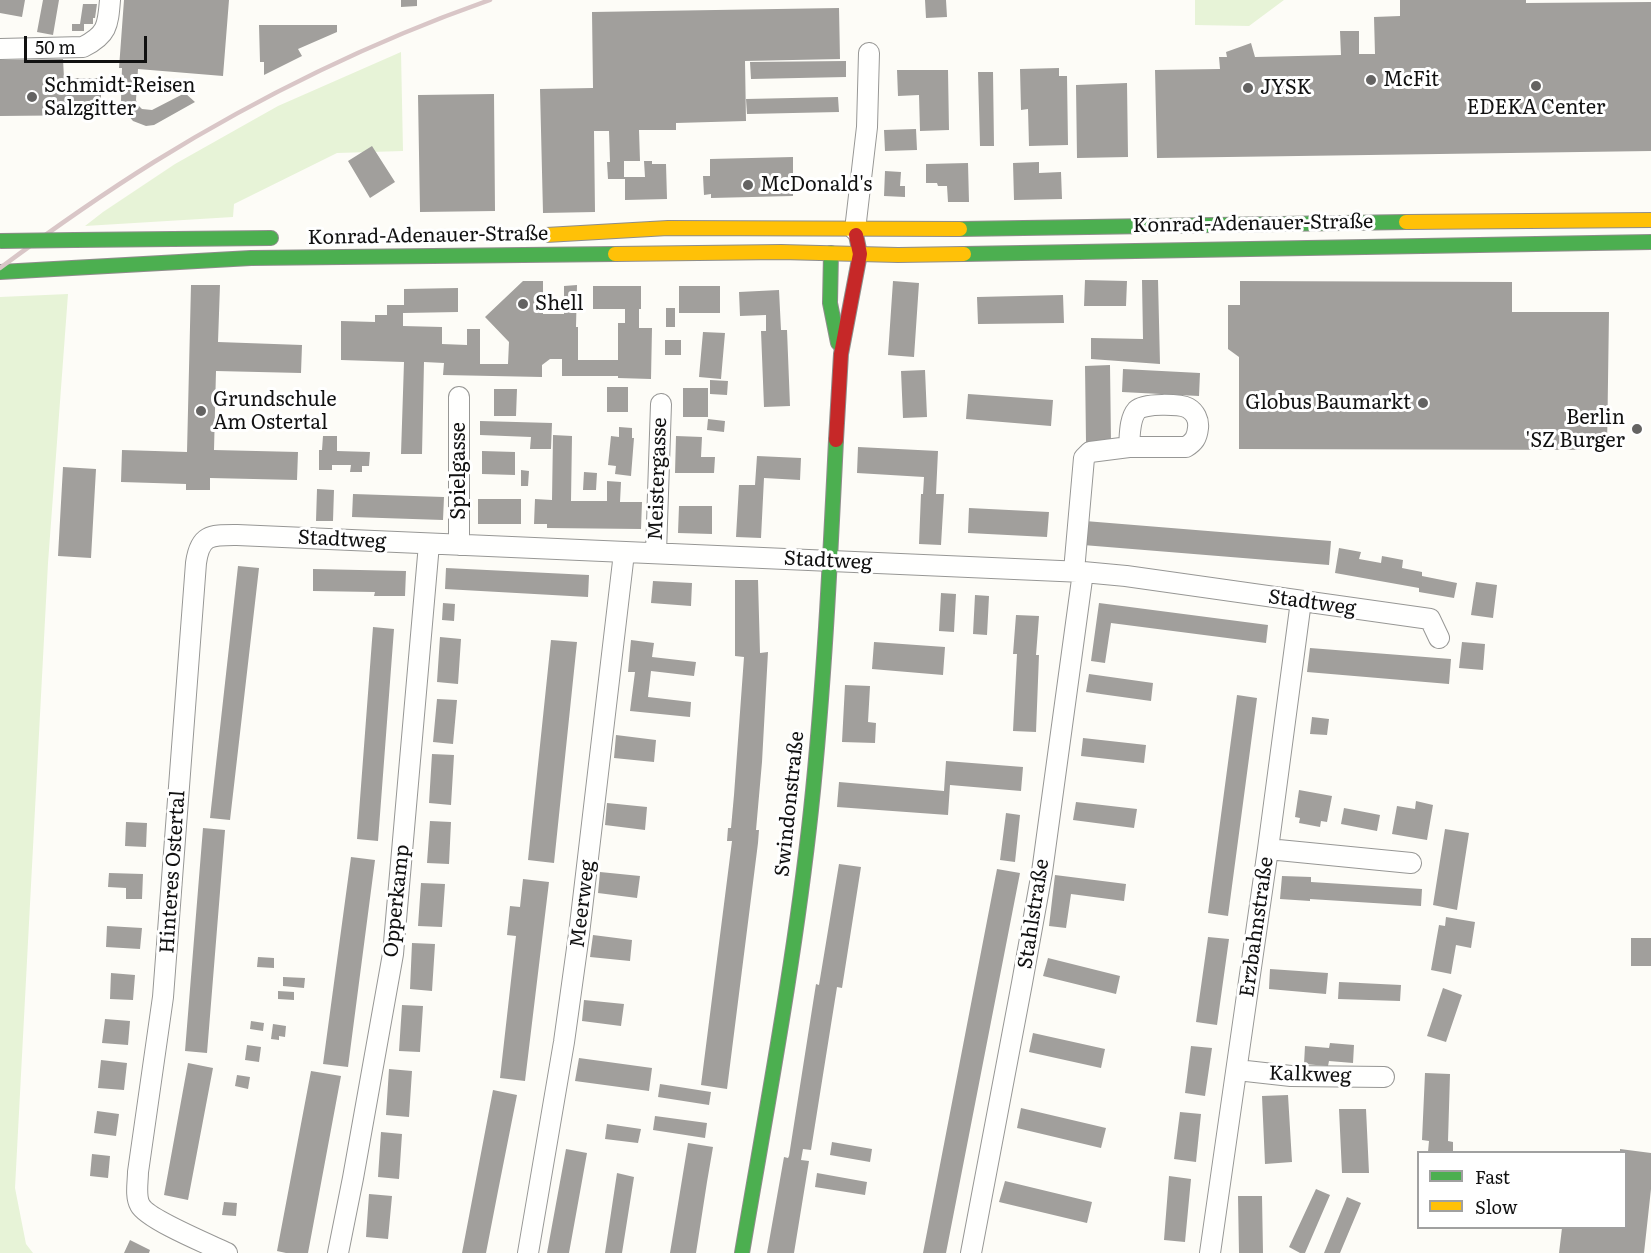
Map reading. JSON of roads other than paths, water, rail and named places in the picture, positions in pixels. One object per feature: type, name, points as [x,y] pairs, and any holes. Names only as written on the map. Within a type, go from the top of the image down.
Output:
[{"type":"street","points":[[0,49],[83,47],[95,41],[105,31],[110,0]]},
{"type":"street","points":[[860,254],[855,230],[867,127],[869,53]]},
{"type":"street","name":"Konrad-Adenauer-Straße","points":[[534,235],[668,228],[855,230],[1651,219]]},
{"type":"street","points":[[831,253],[855,230]]},
{"type":"street","name":"Konrad-Adenauer-Straße","points":[[0,242],[288,238]]},
{"type":"street","name":"Konrad-Adenauer-Straße","points":[[0,272],[251,258],[610,253],[898,255],[1651,242]]},
{"type":"street","name":"Swindonstraße","points":[[831,253],[830,303],[841,354]]},
{"type":"street","name":"Swindonstraße","points":[[742,1253],[797,923],[811,808],[830,562],[841,354],[860,254]]},
{"type":"street","name":"Spielgasse","points":[[459,397],[459,545]]},
{"type":"street","name":"Meistergasse","points":[[656,553],[661,404]]},
{"type":"street","name":"Stahlstraße","points":[[971,1253],[1042,872],[1078,572],[1084,458],[1090,452],[1129,447]]},
{"type":"street","name":"Stadtweg","points":[[203,541],[210,537],[229,535],[1078,572],[1126,576],[1430,619],[1439,638]]},
{"type":"street","name":"Hinteres Ostertal","points":[[203,541],[198,549],[196,563],[163,997],[138,1172],[137,1194],[139,1204],[152,1216],[227,1253]]},
{"type":"street","name":"Opperkamp","points":[[338,1253],[393,954],[429,544]]},
{"type":"street","name":"Meerweg","points":[[528,1253],[564,1042],[579,934],[624,553]]},
{"type":"street","name":"Erzbahnstraße","points":[[1210,1253],[1301,601]]},
{"type":"street","points":[[1268,849],[1411,863]]},
{"type":"street","name":"Kalkweg","points":[[1237,1070],[1291,1076],[1384,1077]]},
{"type":"railway","points":[[0,268],[115,187],[234,115],[360,52],[490,0]]},
{"type":"place","name":"McFit","points":[[1371,80]]},
{"type":"place","name":"EDEKA Center","points":[[1536,86]]},
{"type":"place","name":"JYSK","points":[[1248,88]]},
{"type":"place","name":"Schmidt-Reisen Salzgitter","points":[[32,97]]},
{"type":"place","name":"McDonald's","points":[[748,185]]},
{"type":"place","name":"Shell","points":[[523,304]]},
{"type":"place","name":"Globus Baumarkt","points":[[1423,403]]},
{"type":"place","name":"Grundschule Am Ostertal","points":[[201,411]]},
{"type":"place","name":"Berlin 'SZ Burger","points":[[1637,429]]}]
